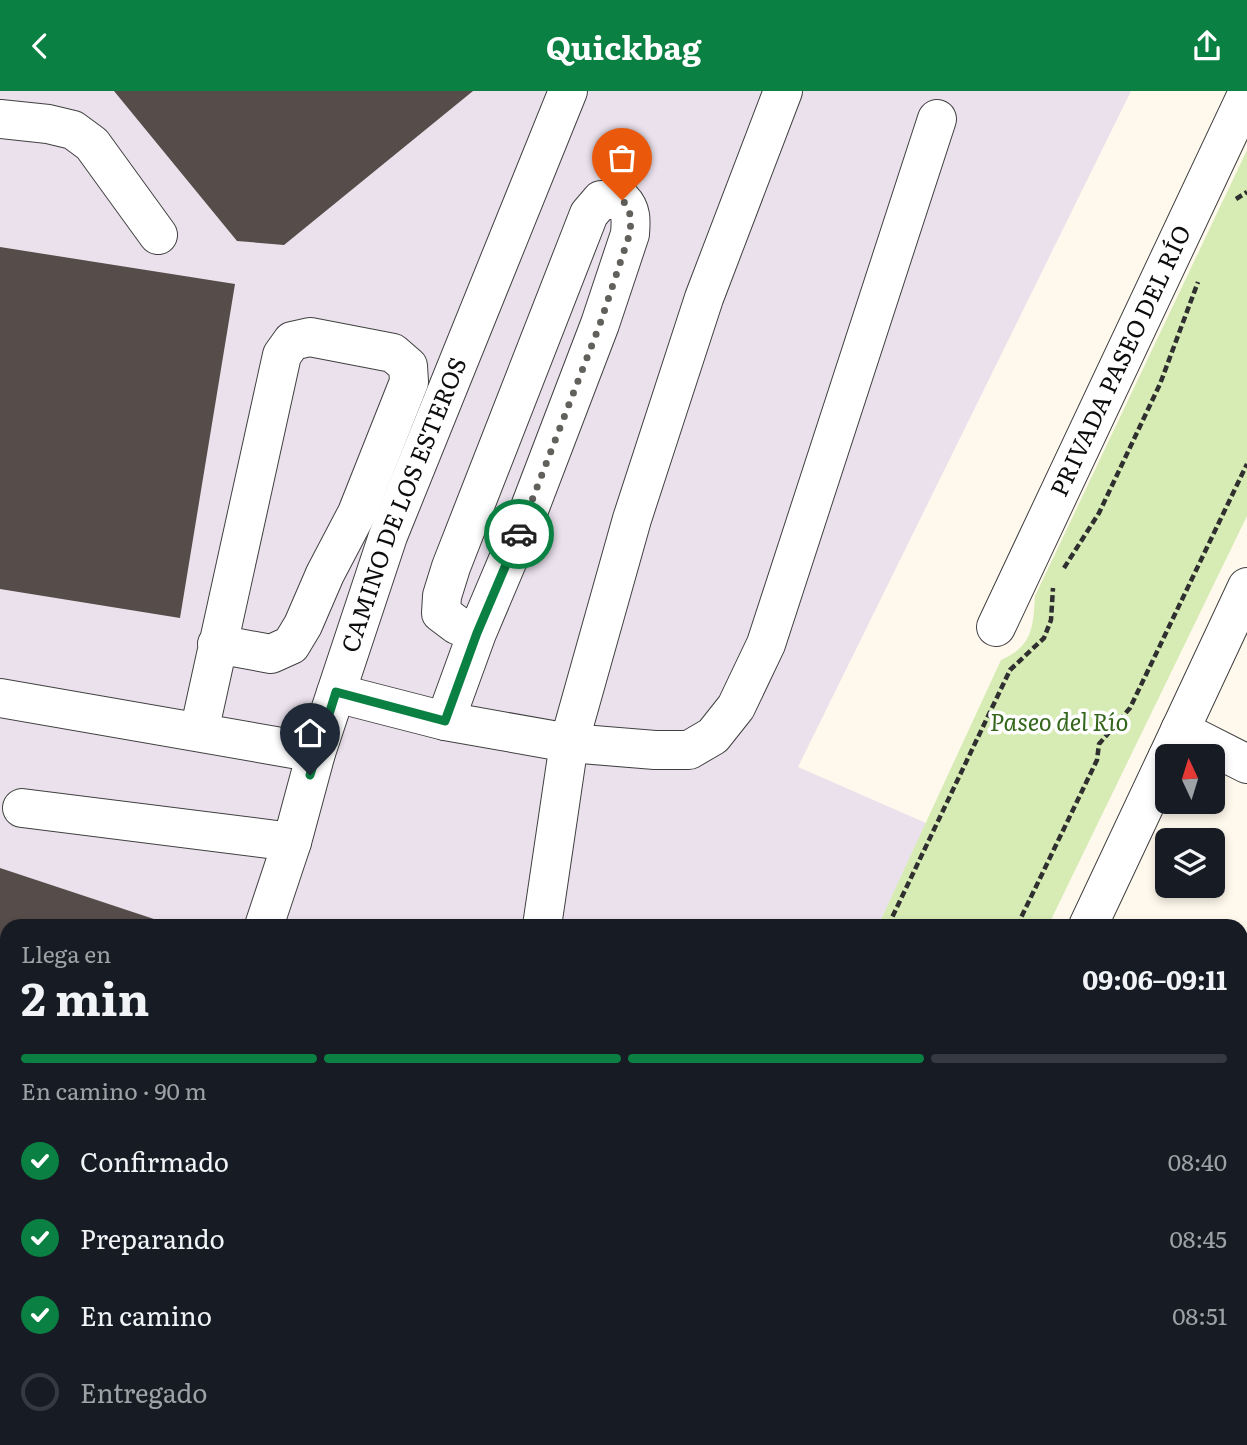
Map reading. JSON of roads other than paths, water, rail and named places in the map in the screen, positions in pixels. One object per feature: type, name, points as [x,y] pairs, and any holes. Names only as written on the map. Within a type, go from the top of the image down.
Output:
[{"type":"street","name":"CAMINO DE LOS ESTEROS","points":[[266,919],[292,842],[316,753],[388,536],[568,91]]},
{"type":"street","points":[[542,919],[569,743],[632,519],[704,298],[783,91]]},
{"type":"street","name":"PRIVADA PASEO DEL RÍO","points":[[996,627],[1247,94]]},
{"type":"street","points":[[0,119],[48,124],[73,130],[92,144],[158,235]]},
{"type":"street","points":[[336,692],[445,721],[569,743],[689,750],[713,736],[736,707],[766,644],[937,119]]},
{"type":"street","points":[[445,721],[477,633],[527,515],[600,324],[630,233],[628,206],[622,200],[601,200],[589,214],[451,567],[442,596],[441,613],[457,625],[477,633]]},
{"type":"street","points":[[199,732],[217,644],[282,355],[292,341],[310,337],[393,353],[408,366],[409,382],[357,513],[291,645],[271,653],[217,644]]},
{"type":"street","points":[[1174,744],[1247,587]]},
{"type":"street","points":[[0,698],[316,753]]},
{"type":"street","points":[[1225,759],[1247,764]]},
{"type":"street","points":[[1098,919],[1155,787]]},
{"type":"street","points":[[22,808],[292,842]]},
{"type":"park label","name":"Paseo del Río","points":[[1059,723]]}]
